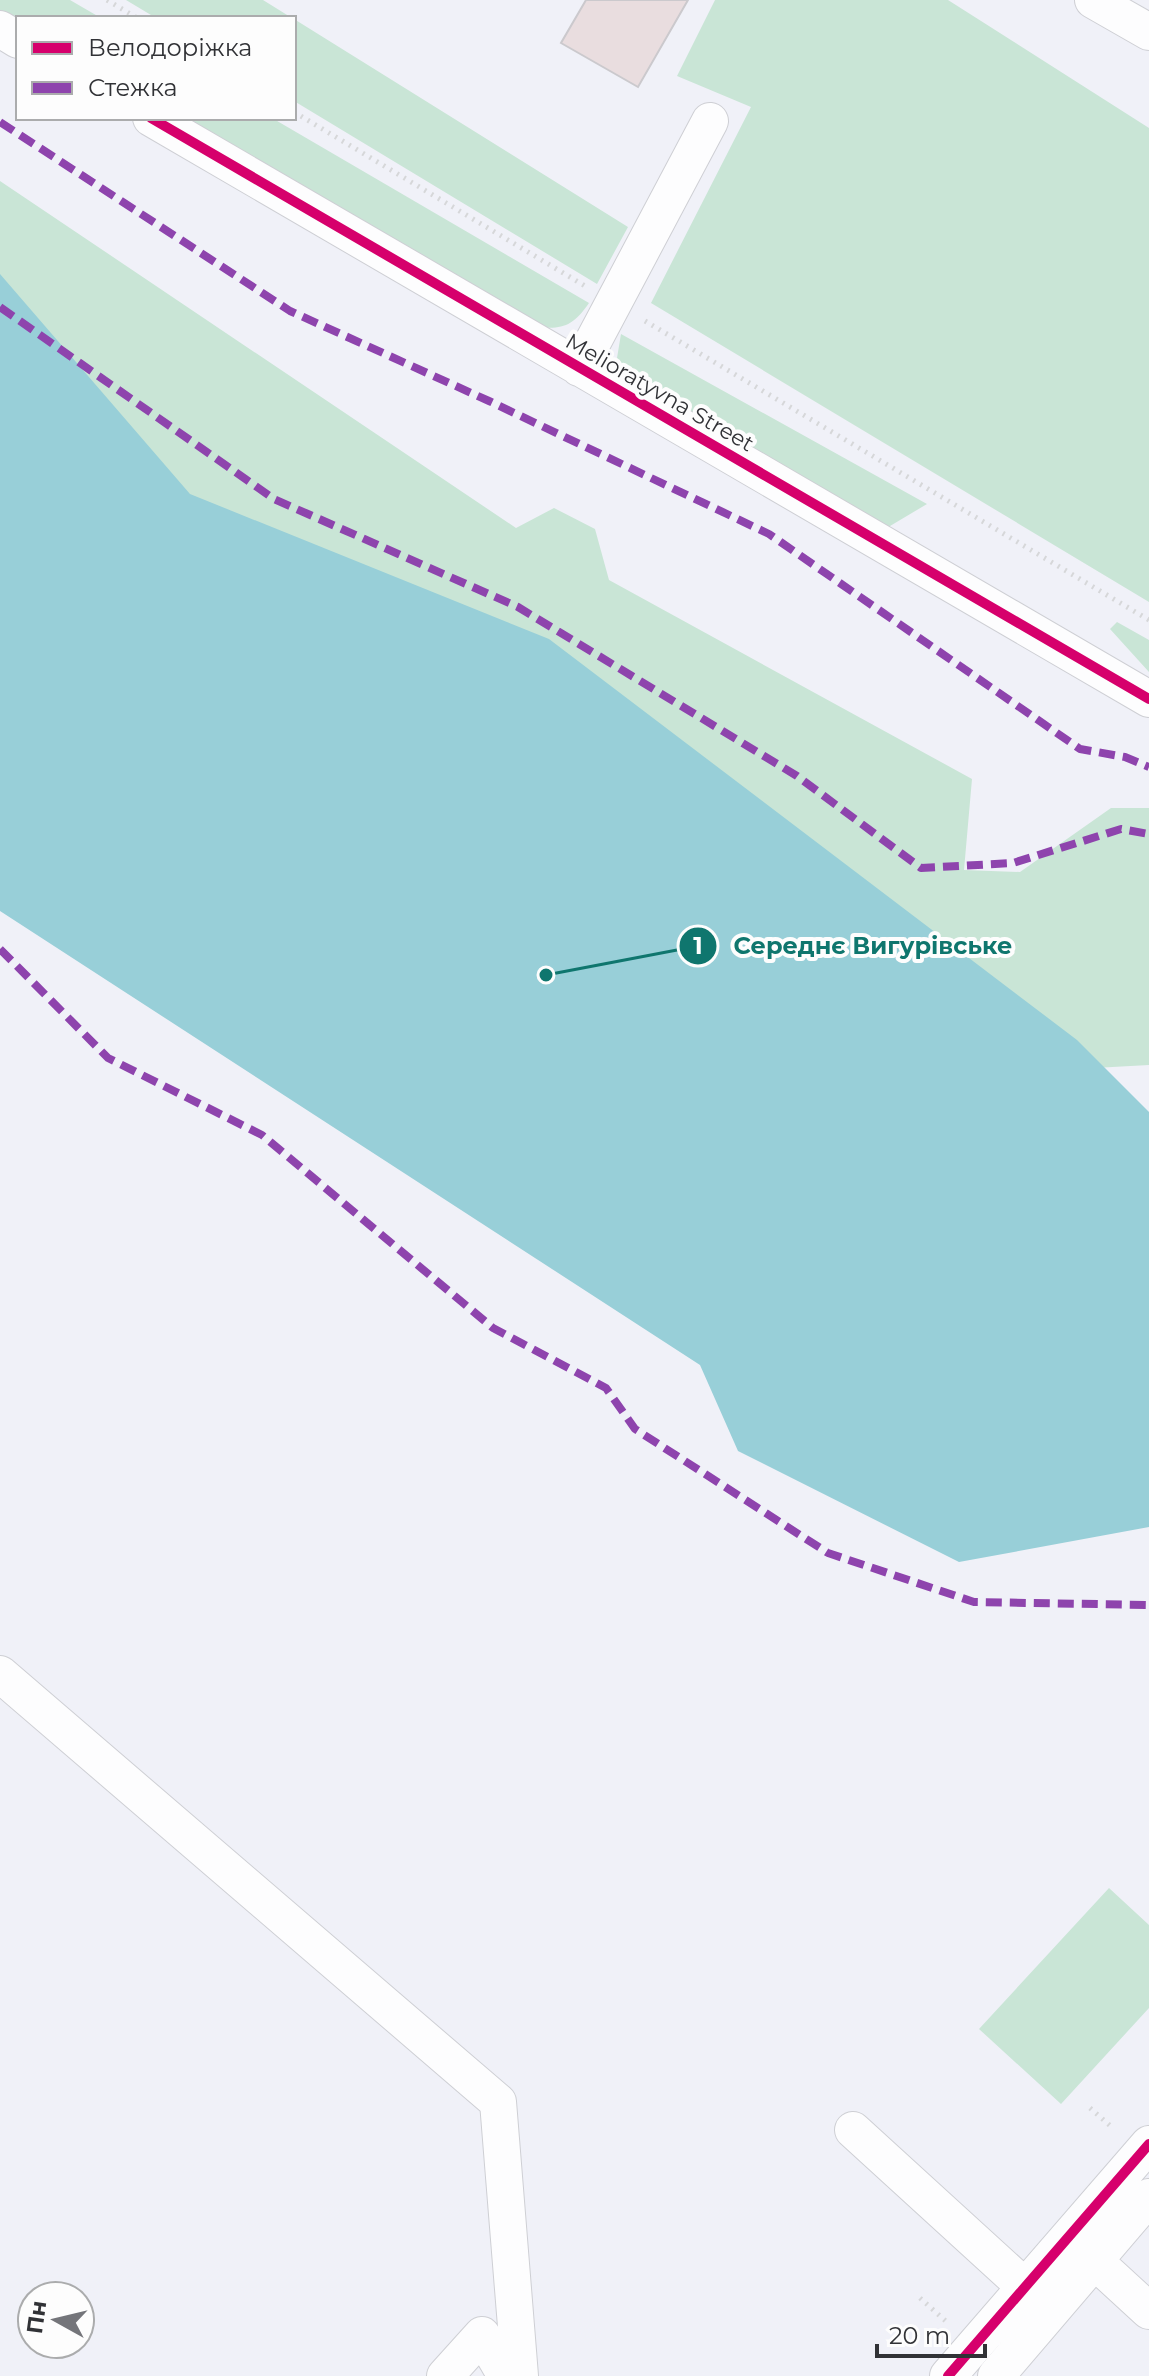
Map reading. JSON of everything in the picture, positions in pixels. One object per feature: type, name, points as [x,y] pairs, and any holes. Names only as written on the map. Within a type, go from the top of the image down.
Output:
[{"type":"street","points":[[1093,0],[1149,32]]},
{"type":"street","name":"Melioratyvna Street","points":[[154,120],[1149,699]]},
{"type":"street","points":[[579,368],[710,121]]},
{"type":"street","points":[[0,1674],[498,2102],[520,2376]]},
{"type":"street","points":[[853,2130],[1025,2287]]},
{"type":"street","points":[[996,2376],[1081,2249],[1136,2141]]},
{"type":"street","points":[[948,2376],[1025,2287],[1149,2197]]},
{"type":"street","points":[[1081,2249],[1149,2311]]},
{"type":"street","points":[[445,2376],[482,2335],[506,2376]]},
{"type":"path","points":[[107,0],[134,16]]},
{"type":"path","points":[[296,113],[1149,620]]},
{"type":"path","points":[[1090,2108],[1136,2141]]},
{"type":"path","points":[[920,2298],[958,2332]]},
{"type":"green space","points":[[0,0],[70,0],[98,16],[16,16],[16,25],[0,16]]},
{"type":"green space","points":[[126,0],[263,0],[289,16],[153,16]]},
{"type":"green space","points":[[715,0],[948,0],[1149,128],[1149,602],[651,303],[751,107],[677,76]]},
{"type":"green space","points":[[296,20],[628,227],[597,284],[296,102]]},
{"type":"green space","points":[[177,120],[275,120],[589,303],[564,326],[529,326]]},
{"type":"green space","points":[[0,181],[516,528],[554,508],[595,529],[609,580],[972,779],[964,870],[1020,872],[1111,808],[1149,808],[1149,1065],[1076,1069],[129,492],[0,328]]},
{"type":"green space","points":[[621,334],[927,504],[885,529],[634,385],[617,358]]},
{"type":"green space","points":[[1117,622],[1149,640],[1149,672],[1110,629]]},
{"type":"green space","points":[[1109,1888],[1149,1925],[1149,2008],[1061,2104],[979,2029]]},
{"type":"water","points":[[0,274],[190,494],[549,639],[1077,1040],[1149,1112],[1149,1527],[959,1562],[738,1451],[700,1365],[0,911]]},
{"type":"building","points":[[586,0],[688,0],[638,87],[561,43]]},
{"type":"marked path","points":[[0,122],[290,311],[769,534],[1080,749],[1125,757],[1149,767]]},
{"type":"marked path","points":[[0,307],[274,499],[518,607],[797,776],[921,868],[1013,863],[1121,829],[1149,834]]},
{"type":"marked path","points":[[0,949],[108,1058],[262,1135],[493,1328],[606,1388],[635,1429],[828,1553],[974,1602],[1149,1605]]},
{"type":"cycle path","points":[[154,120],[1149,699]]},
{"type":"cycle path","points":[[948,2376],[1149,2144]]},
{"type":"place","name":"Середнє Вигурівське","points":[[546,975]]}]
